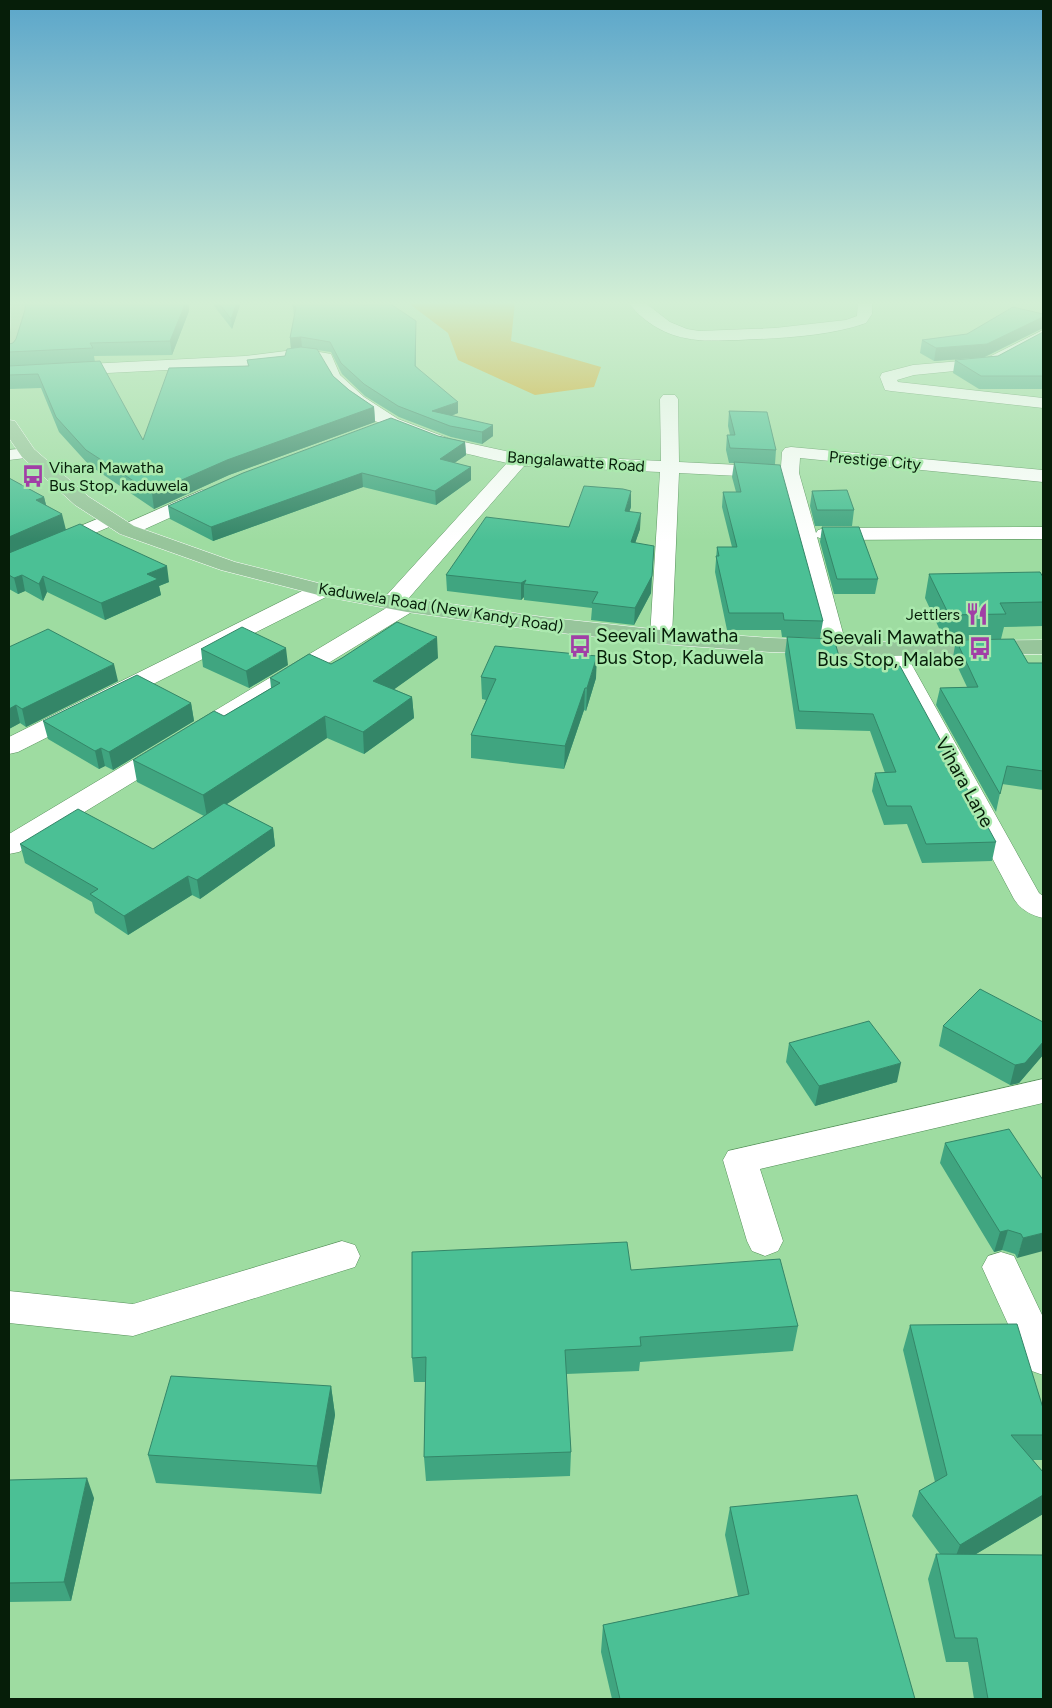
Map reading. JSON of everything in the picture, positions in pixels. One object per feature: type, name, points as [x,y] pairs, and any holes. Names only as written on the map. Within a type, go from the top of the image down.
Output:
[{"type":"main road","name":"Kaduwela Road (New Kandy Road)","points":[[9,425],[18,454],[118,525],[228,566],[322,590],[543,624],[660,637],[836,648],[1043,647]]},
{"type":"street","name":"Bangalawatte Road","points":[[338,382],[358,401],[392,423],[446,443],[519,460],[790,473]]},
{"type":"street","points":[[890,382],[891,386],[932,392],[1043,403]]},
{"type":"street","points":[[660,637],[670,468],[669,399]]},
{"type":"street","points":[[374,430],[392,423]]},
{"type":"street","name":"Prestige City","points":[[836,648],[790,473],[790,452],[1043,476]]},
{"type":"street","points":[[9,846],[400,603],[519,460]]},
{"type":"street","points":[[9,564],[220,488]]},
{"type":"street","points":[[807,534],[1043,533]]},
{"type":"street","points":[[9,747],[322,590]]},
{"type":"street","name":"Vihara Lane","points":[[892,649],[1028,899],[1043,909]]},
{"type":"street","points":[[764,1241],[740,1160],[1043,1091]]},
{"type":"street","points":[[9,1307],[133,1320],[342,1256]]},
{"type":"street","points":[[1001,1267],[1043,1358]]},
{"type":"shaded area","points":[[506,382],[596,382],[594,387],[535,395]]},
{"type":"building","points":[[41,382],[111,382],[143,440],[164,382],[340,382],[374,407],[227,460],[152,493],[86,450],[56,417]]},
{"type":"building","points":[[361,382],[434,382],[458,402],[432,411],[493,425],[482,432],[450,426],[398,406]]},
{"type":"building","points":[[729,411],[767,412],[776,450],[730,448],[727,435],[735,435]]},
{"type":"building","points":[[391,418],[438,436],[465,442],[440,459],[471,467],[435,491],[362,473],[211,527],[168,506],[243,473]]},
{"type":"building","points":[[734,462],[780,465],[823,621],[784,620],[783,613],[729,613],[716,556],[719,556],[717,547],[737,547],[723,492],[741,492]]},
{"type":"building","points":[[9,478],[44,497],[36,500],[62,514],[9,537]]},
{"type":"building","points":[[584,486],[631,491],[625,511],[641,513],[631,542],[654,546],[652,576],[635,608],[592,603],[598,592],[524,584],[526,580],[521,583],[446,575],[486,517],[569,527]]},
{"type":"building","points":[[847,490],[854,510],[817,510],[812,491]]},
{"type":"building","points":[[80,524],[167,566],[147,574],[158,579],[101,603],[43,576],[39,584],[22,575],[14,578],[9,575],[9,553]]},
{"type":"building","points":[[822,527],[859,527],[878,579],[837,579]]},
{"type":"building","points":[[1040,572],[1043,577],[1043,602],[1000,603],[1006,614],[949,615],[929,574]]},
{"type":"building","points":[[397,622],[437,637],[373,681],[412,697],[363,732],[325,716],[203,795],[133,760],[214,711],[224,716],[280,683],[270,678],[309,654],[331,664]]},
{"type":"building","points":[[242,627],[286,648],[246,671],[201,649]]},
{"type":"building","points":[[48,629],[114,664],[22,709],[16,705],[9,709],[9,647]]},
{"type":"building","points":[[787,637],[834,639],[841,663],[854,664],[854,666],[900,666],[996,842],[926,844],[911,806],[887,806],[875,773],[896,772],[873,714],[799,711]]},
{"type":"building","points":[[1014,639],[1028,663],[1043,663],[1043,771],[1007,766],[1000,794],[940,688],[978,687],[956,640]]},
{"type":"building","points":[[495,646],[597,656],[565,746],[471,735],[496,679],[481,677]]},
{"type":"building","points":[[137,675],[191,703],[109,752],[101,748],[95,751],[43,721]]},
{"type":"building","points":[[224,803],[273,828],[197,880],[188,876],[124,916],[90,894],[98,889],[20,844],[78,809],[153,849]]},
{"type":"building","points":[[980,989],[1043,1022],[1043,1042],[1025,1063],[1015,1065],[943,1026]]},
{"type":"building","points":[[869,1021],[901,1063],[819,1086],[789,1043]]},
{"type":"building","points":[[1009,1129],[1043,1180],[1043,1233],[1023,1238],[1021,1234],[1008,1230],[1000,1232],[945,1143]]},
{"type":"building","points":[[627,1242],[631,1270],[780,1259],[798,1326],[640,1337],[641,1346],[565,1350],[571,1452],[424,1457],[426,1357],[412,1358],[412,1252]]},
{"type":"building","points":[[1017,1324],[1043,1408],[1043,1435],[1011,1435],[1043,1472],[1043,1495],[960,1545],[919,1491],[947,1475],[910,1325]]},
{"type":"building","points":[[171,1376],[331,1386],[317,1466],[148,1455]]},
{"type":"building","points":[[87,1478],[64,1582],[9,1583],[9,1480]]},
{"type":"building","points":[[857,1495],[915,1699],[620,1699],[603,1625],[749,1594],[730,1507]]},
{"type":"building","points":[[936,1554],[1043,1555],[1043,1699],[988,1699],[977,1638],[955,1638]]},
{"type":"place","name":"Vihara Mawatha Bus Stop, kaduwela","points":[[33,476]]},
{"type":"place","name":"Jettlers","points":[[977,614]]},
{"type":"place","name":"Seevali Mawatha Bus Stop, Kaduwela","points":[[580,646]]},
{"type":"place","name":"Seevali Mawatha Bus Stop, Malabe","points":[[980,648]]}]
